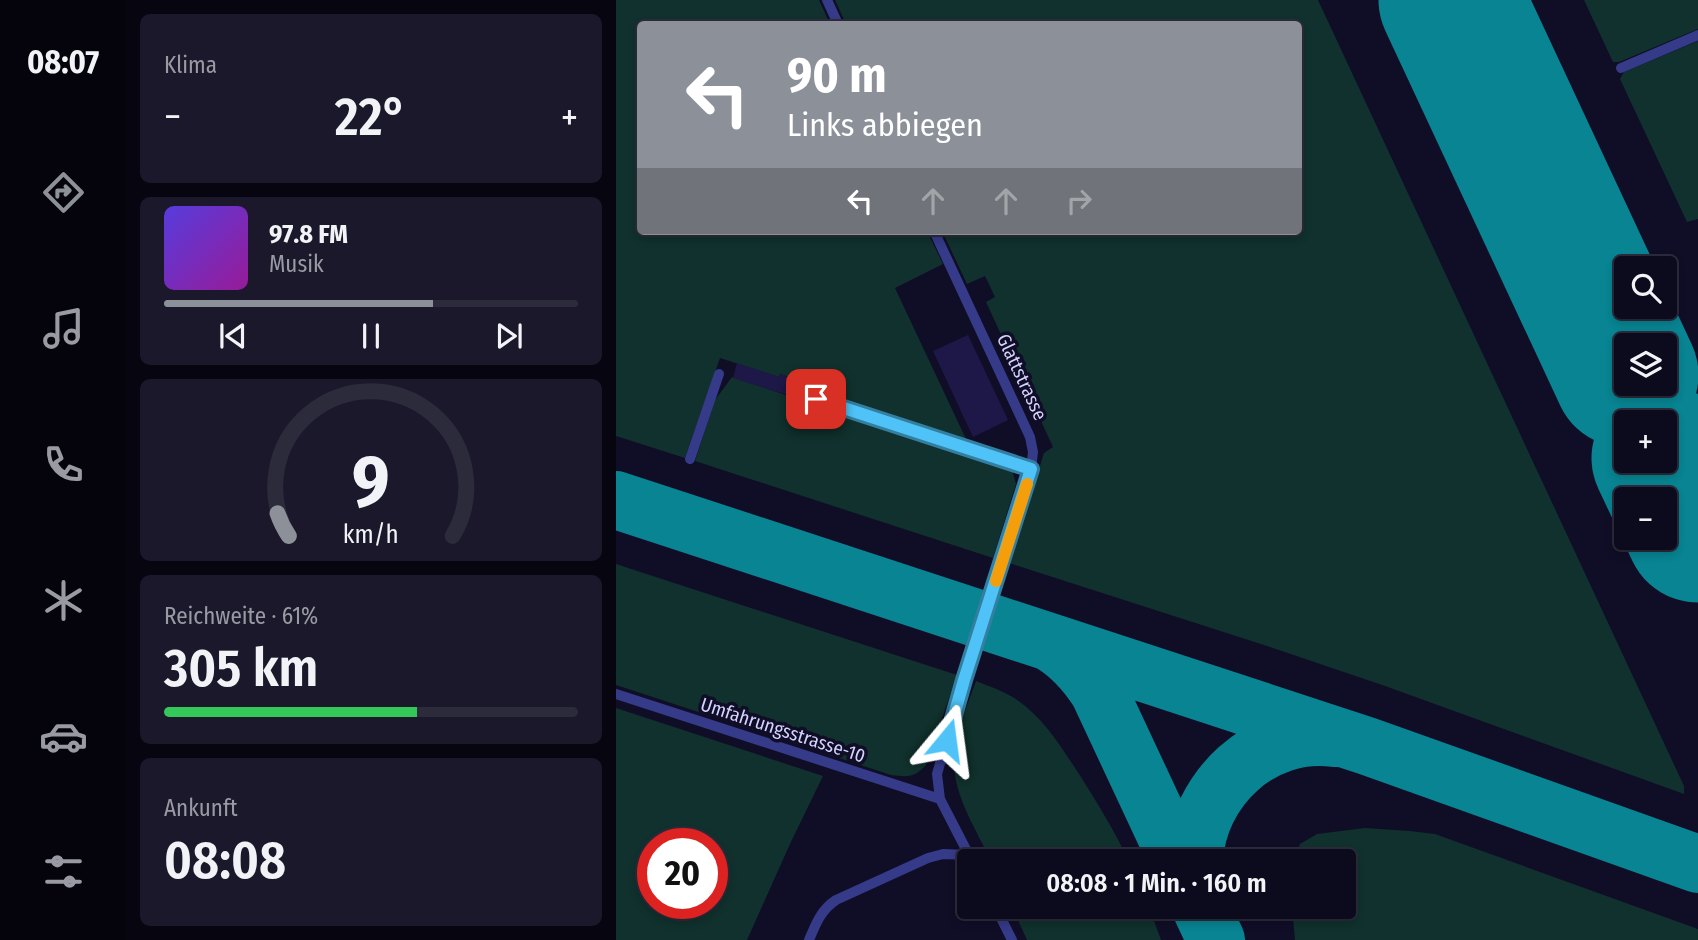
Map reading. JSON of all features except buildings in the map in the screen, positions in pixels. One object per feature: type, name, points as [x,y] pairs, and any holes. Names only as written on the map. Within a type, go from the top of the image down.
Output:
[{"type":"lane","points":[[827,0],[837,21]]},
{"type":"lane","points":[[1621,68],[1698,36]]},
{"type":"lane","name":"Glattstrasse","points":[[936,235],[1030,437],[1033,452],[1031,469],[937,774],[940,799],[965,849]]},
{"type":"lane","points":[[690,459],[719,374]]},
{"type":"lane","points":[[816,399],[1031,469]]},
{"type":"lane","name":"Umfahrungsstrasse-10","points":[[616,694],[940,799]]},
{"type":"lane","points":[[809,940],[820,915],[836,900],[928,858],[948,854],[957,856]]},
{"type":"lane","points":[[1002,919],[1012,940]]},
{"type":"green space","points":[[616,0],[819,0],[829,21],[637,21],[637,235],[929,235],[943,264],[895,288],[966,439],[961,442],[842,403],[837,395],[840,380],[817,372],[812,385],[720,358],[685,458],[616,436]]},
{"type":"green space","points":[[835,0],[1318,0],[1684,786],[1684,794],[1385,686],[1009,563],[1044,453],[1053,447],[986,302],[995,297],[985,276],[967,284],[944,235],[1302,235],[1302,21],[845,21]]},
{"type":"green space","points":[[1584,0],[1698,0],[1698,29],[1619,62],[1613,62]]},
{"type":"green space","points":[[1698,41],[1698,219],[1687,222],[1620,79],[1624,72]]},
{"type":"green space","points":[[732,377],[1009,469],[1016,484],[993,558],[695,461],[715,400]]},
{"type":"green space","points":[[616,564],[957,675],[926,765],[910,776],[891,775],[616,685]]},
{"type":"green space","points":[[976,681],[1015,698],[1046,727],[1061,746],[1123,849],[985,849],[965,809],[956,782],[954,754]]},
{"type":"green space","points":[[616,708],[823,776],[747,940],[616,940]]},
{"type":"green space","points":[[1365,828],[1435,834],[1698,929],[1698,940],[1295,940],[1293,919],[1356,919],[1356,849],[1298,849],[1300,844],[1317,834]]},
{"type":"green space","points":[[1017,919],[1153,919],[1161,940],[1027,940]]},
{"type":"taxiway","points":[[616,500],[1367,746],[1698,864]]},
{"type":"taxiway","points":[[1688,508],[1698,527]]},
{"type":"taxiway","points":[[1051,643],[1078,664],[1099,692],[1172,849]]},
{"type":"taxiway","points":[[1196,849],[1207,810],[1221,788],[1238,769],[1259,754],[1283,743],[1308,737],[1335,738]]},
{"type":"taxiway","points":[[1206,919],[1216,940]]},
{"type":"runway","points":[[1451,0],[1614,349]]},
{"type":"runway","points":[[1671,473],[1698,530]]},
{"type":"slow traffic","points":[[996,581],[1027,484]]},
{"type":"route","points":[[816,399],[1031,469],[947,740]]}]
